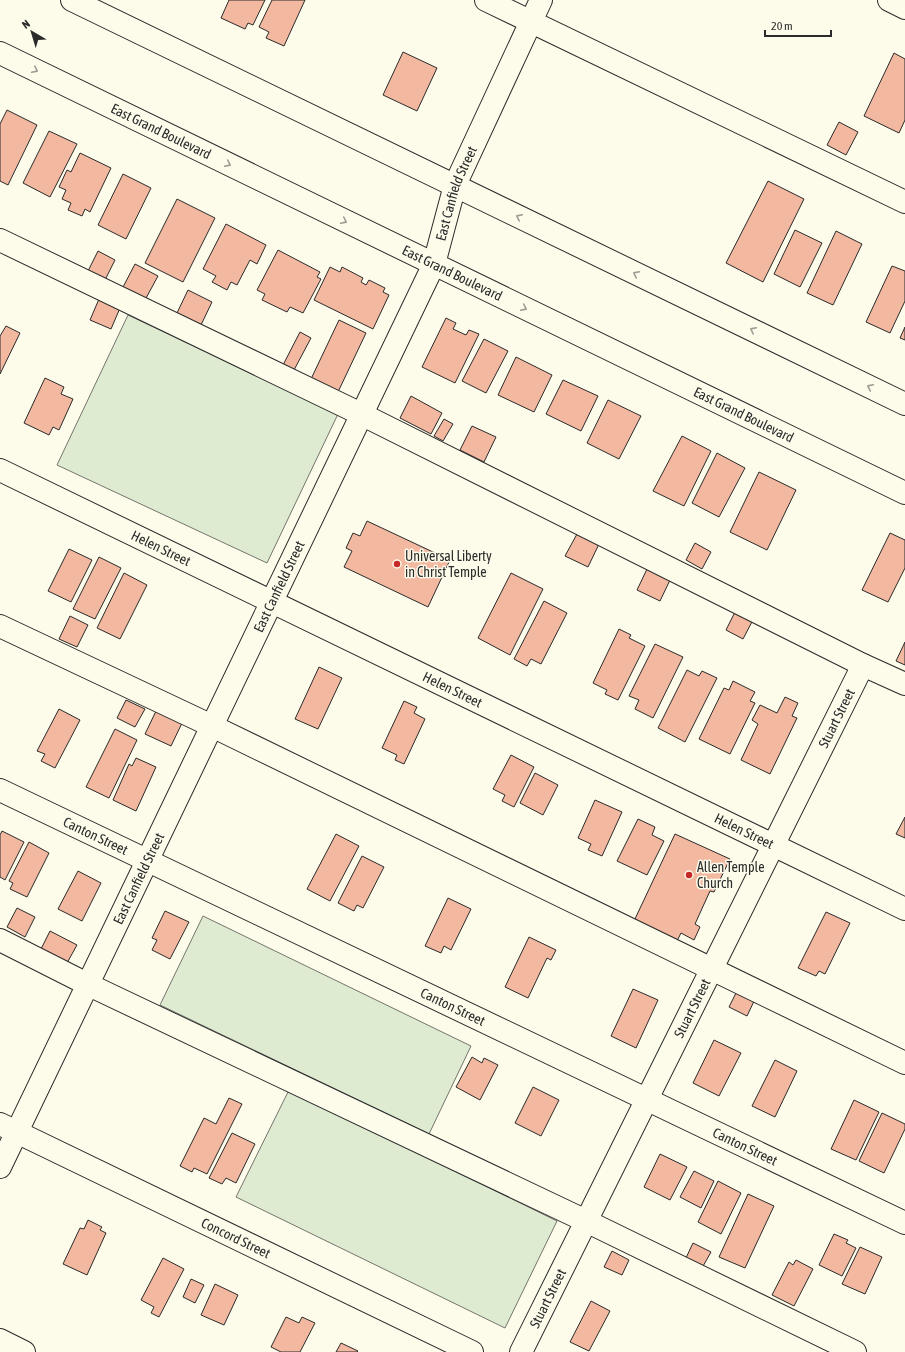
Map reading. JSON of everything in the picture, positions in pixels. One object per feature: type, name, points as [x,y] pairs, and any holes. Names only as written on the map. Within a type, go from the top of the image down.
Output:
[{"type":"street","points":[[72,0],[905,404]]},
{"type":"street","points":[[486,0],[905,202]]},
{"type":"street","name":"East Canfield Street","points":[[0,1167],[8,1128],[87,984],[434,264],[455,185],[541,0]]},
{"type":"street","points":[[889,0],[905,8]]},
{"type":"street","name":"East Grand Boulevard","points":[[0,53],[905,493]]},
{"type":"street","points":[[0,240],[361,414],[863,665],[905,684]]},
{"type":"street","name":"Helen Street","points":[[0,470],[905,909]]},
{"type":"street","points":[[0,626],[212,726],[905,1063]]},
{"type":"street","name":"Stuart Street","points":[[521,1352],[863,665]]},
{"type":"street","name":"Canton Street","points":[[0,790],[647,1098],[905,1223]]},
{"type":"street","points":[[0,940],[87,984],[586,1221],[855,1352]]},
{"type":"street","name":"Concord Street","points":[[8,1128],[472,1352]]},
{"type":"street","points":[[0,1340],[24,1352]]},
{"type":"green space","points":[[128,315],[338,414],[267,563],[57,465]]},
{"type":"green space","points":[[203,916],[471,1046],[429,1134],[160,1005]]},
{"type":"green space","points":[[289,1090],[557,1221],[505,1328],[236,1197]]},
{"type":"building","points":[[229,0],[265,0],[253,25],[248,23],[245,29],[221,18]]},
{"type":"building","points":[[272,0],[305,0],[284,46],[266,38],[269,32],[259,27]]},
{"type":"building","points":[[403,52],[437,68],[417,111],[383,95]]},
{"type":"building","points":[[894,53],[905,59],[905,120],[899,133],[864,116]]},
{"type":"building","points":[[7,110],[37,125],[8,185],[0,181],[0,124]]},
{"type":"building","points":[[839,122],[858,132],[846,155],[827,145]]},
{"type":"building","points":[[49,131],[77,144],[50,197],[23,183]]},
{"type":"building","points":[[80,153],[111,168],[90,212],[85,209],[82,216],[68,210],[71,203],[62,199],[66,190],[59,187],[67,170],[71,172]]},
{"type":"building","points":[[123,174],[151,188],[126,239],[98,225]]},
{"type":"building","points":[[768,181],[804,199],[763,282],[726,263]]},
{"type":"building","points":[[177,199],[215,218],[183,282],[145,263]]},
{"type":"building","points":[[226,224],[266,245],[257,264],[250,260],[237,285],[231,282],[227,290],[212,282],[216,276],[203,269]]},
{"type":"building","points":[[795,230],[822,243],[800,287],[774,274]]},
{"type":"building","points":[[836,231],[862,244],[833,305],[807,293]]},
{"type":"building","points":[[278,250],[320,272],[317,277],[321,279],[303,313],[290,307],[287,312],[262,300],[265,294],[257,290]]},
{"type":"building","points":[[98,251],[115,260],[105,280],[88,271]]},
{"type":"building","points":[[135,264],[158,276],[145,300],[122,289]]},
{"type":"building","points":[[892,266],[905,271],[905,301],[890,333],[866,322]]},
{"type":"building","points":[[330,267],[340,272],[342,267],[363,278],[361,282],[366,285],[369,280],[385,288],[383,292],[389,295],[373,329],[314,300]]},
{"type":"building","points":[[188,290],[212,302],[201,325],[177,313]]},
{"type":"building","points":[[99,299],[120,308],[111,329],[90,320]]},
{"type":"building","points":[[446,318],[456,323],[453,329],[466,335],[469,330],[479,334],[455,383],[422,367]]},
{"type":"building","points":[[339,320],[366,333],[338,392],[311,379]]},
{"type":"building","points":[[6,326],[20,333],[0,374],[0,336]]},
{"type":"building","points":[[905,327],[905,340],[900,338]]},
{"type":"building","points":[[300,332],[311,338],[294,370],[283,365]]},
{"type":"building","points":[[484,339],[508,351],[486,393],[462,381]]},
{"type":"building","points":[[516,357],[552,375],[534,412],[498,395]]},
{"type":"building","points":[[45,378],[64,387],[61,394],[73,399],[59,430],[53,427],[49,435],[24,423]]},
{"type":"building","points":[[563,380],[598,396],[581,431],[546,414]]},
{"type":"building","points":[[411,396],[442,413],[431,434],[400,418]]},
{"type":"building","points":[[608,400],[641,416],[619,459],[587,443]]},
{"type":"building","points":[[444,419],[453,424],[443,441],[434,436]]},
{"type":"building","points":[[472,426],[496,437],[484,462],[460,450]]},
{"type":"building","points":[[682,436],[711,451],[684,506],[653,491]]},
{"type":"building","points":[[717,453],[745,468],[719,517],[692,503]]},
{"type":"building","points":[[759,472],[796,490],[767,550],[730,532]]},
{"type":"building","name":"Universal Liberty in Christ Temple","points":[[367,521],[450,560],[428,607],[344,567],[352,551],[346,548],[353,533],[360,536]]},
{"type":"building","points":[[890,533],[905,540],[905,568],[888,602],[862,590]]},
{"type":"building","points":[[577,534],[599,544],[588,567],[565,556]]},
{"type":"building","points":[[695,543],[711,552],[702,569],[686,560]]},
{"type":"building","points":[[69,549],[92,560],[71,602],[48,591]]},
{"type":"building","points":[[99,557],[121,568],[95,619],[73,609]]},
{"type":"building","points":[[648,567],[671,578],[660,601],[637,590]]},
{"type":"building","points":[[124,573],[147,585],[120,639],[97,628]]},
{"type":"building","points":[[511,573],[543,589],[510,655],[478,638]]},
{"type":"building","points":[[544,601],[567,613],[541,664],[531,659],[527,666],[514,659]]},
{"type":"building","points":[[737,608],[755,616],[743,639],[726,630]]},
{"type":"building","points":[[70,616],[88,625],[77,647],[59,639]]},
{"type":"building","points":[[619,629],[631,635],[629,638],[645,646],[618,700],[605,694],[607,690],[593,683]]},
{"type":"building","points":[[905,642],[905,665],[896,661]]},
{"type":"building","points":[[655,644],[683,657],[653,718],[635,709],[639,700],[629,696]]},
{"type":"building","points":[[319,667],[342,678],[318,729],[295,719]]},
{"type":"building","points":[[687,670],[699,676],[702,671],[717,678],[685,742],[658,728]]},
{"type":"building","points":[[733,681],[755,692],[750,701],[755,703],[730,754],[699,739],[724,688],[729,690]]},
{"type":"building","points":[[785,697],[798,703],[792,716],[797,718],[770,774],[741,760],[758,724],[752,720],[760,705],[777,713]]},
{"type":"building","points":[[126,700],[145,709],[135,727],[117,718]]},
{"type":"building","points":[[404,701],[417,707],[414,713],[425,719],[404,764],[395,760],[397,755],[382,748]]},
{"type":"building","points":[[59,709],[80,720],[55,768],[41,761],[45,754],[37,751]]},
{"type":"building","points":[[157,709],[183,721],[171,746],[145,734]]},
{"type":"building","points":[[115,729],[137,740],[109,798],[86,787]]},
{"type":"building","points":[[511,755],[534,767],[514,807],[502,801],[505,795],[493,789]]},
{"type":"building","points":[[136,758],[156,767],[136,811],[113,800],[129,764],[132,766]]},
{"type":"building","points":[[535,773],[558,785],[543,815],[520,803]]},
{"type":"building","points":[[595,800],[622,812],[602,856],[588,850],[591,844],[578,838]]},
{"type":"building","points":[[905,817],[905,838],[896,834]]},
{"type":"building","points":[[638,819],[655,827],[652,835],[664,841],[647,875],[617,861]]},
{"type":"building","points":[[2,831],[24,842],[5,880],[0,877],[0,835]]},
{"type":"building","points":[[336,834],[359,846],[330,901],[307,889]]},
{"type":"building","name":"Allen Temple Church","points":[[675,834],[730,859],[714,892],[710,891],[695,924],[700,927],[694,940],[681,933],[677,941],[634,921]]},
{"type":"building","points":[[29,842],[49,853],[27,897],[10,889],[13,883],[9,881]]},
{"type":"building","points":[[362,856],[384,867],[363,908],[357,905],[354,911],[338,903]]},
{"type":"building","points":[[78,871],[101,883],[82,921],[58,909]]},
{"type":"building","points":[[448,898],[471,909],[451,950],[444,946],[441,953],[425,946]]},
{"type":"building","points":[[17,908],[35,917],[25,937],[7,927]]},
{"type":"building","points":[[165,911],[189,922],[170,959],[152,950],[157,940],[152,938]]},
{"type":"building","points":[[826,912],[850,923],[825,974],[819,971],[816,976],[798,968]]},
{"type":"building","points":[[50,931],[77,945],[67,963],[41,949]]},
{"type":"building","points":[[529,937],[556,950],[551,960],[547,958],[528,998],[505,987]]},
{"type":"building","points":[[633,989],[658,1000],[636,1048],[611,1036]]},
{"type":"building","points":[[738,989],[756,997],[747,1016],[729,1007]]},
{"type":"building","points":[[714,1040],[741,1053],[719,1096],[693,1083]]},
{"type":"building","points":[[472,1057],[482,1063],[484,1058],[498,1065],[480,1100],[456,1087]]},
{"type":"building","points":[[775,1060],[797,1071],[775,1117],[752,1106]]},
{"type":"building","points":[[533,1087],[559,1100],[541,1136],[515,1123]]},
{"type":"building","points":[[229,1098],[242,1104],[207,1174],[194,1168],[192,1172],[180,1166],[204,1118],[216,1124]]},
{"type":"building","points":[[854,1100],[879,1112],[856,1160],[831,1149]]},
{"type":"building","points":[[882,1113],[905,1124],[905,1129],[884,1173],[859,1161]]},
{"type":"building","points":[[232,1133],[255,1144],[236,1183],[226,1178],[222,1184],[209,1178]]},
{"type":"building","points":[[660,1154],[687,1167],[670,1200],[644,1187]]},
{"type":"building","points":[[694,1171],[714,1181],[701,1208],[680,1197]]},
{"type":"building","points":[[718,1181],[741,1193],[721,1234],[698,1222]]},
{"type":"building","points":[[748,1194],[774,1206],[745,1268],[719,1257]]},
{"type":"building","points":[[88,1220],[102,1227],[100,1230],[106,1233],[87,1275],[63,1264],[80,1228],[84,1229]]},
{"type":"building","points":[[834,1234],[848,1240],[846,1243],[856,1248],[842,1276],[819,1265]]},
{"type":"building","points":[[693,1243],[711,1252],[702,1268],[685,1260]]},
{"type":"building","points":[[860,1247],[882,1257],[865,1294],[842,1284]]},
{"type":"building","points":[[612,1251],[629,1260],[622,1275],[604,1267]]},
{"type":"building","points":[[163,1258],[184,1269],[159,1317],[151,1313],[154,1307],[141,1300]]},
{"type":"building","points":[[796,1260],[813,1269],[794,1306],[772,1295],[789,1262],[793,1265]]},
{"type":"building","points":[[191,1279],[204,1285],[195,1303],[183,1297]]},
{"type":"building","points":[[215,1284],[238,1295],[224,1325],[201,1315]]},
{"type":"building","points":[[591,1301],[610,1311],[589,1351],[570,1342]]},
{"type":"building","points":[[286,1317],[299,1323],[302,1317],[315,1323],[300,1352],[281,1352],[271,1347]]},
{"type":"building","points":[[341,1343],[358,1351],[336,1352]]},
{"type":"place","name":"Universal Liberty in Christ Temple","points":[[397,564]]},
{"type":"place","name":"Allen Temple Church","points":[[689,875]]}]
